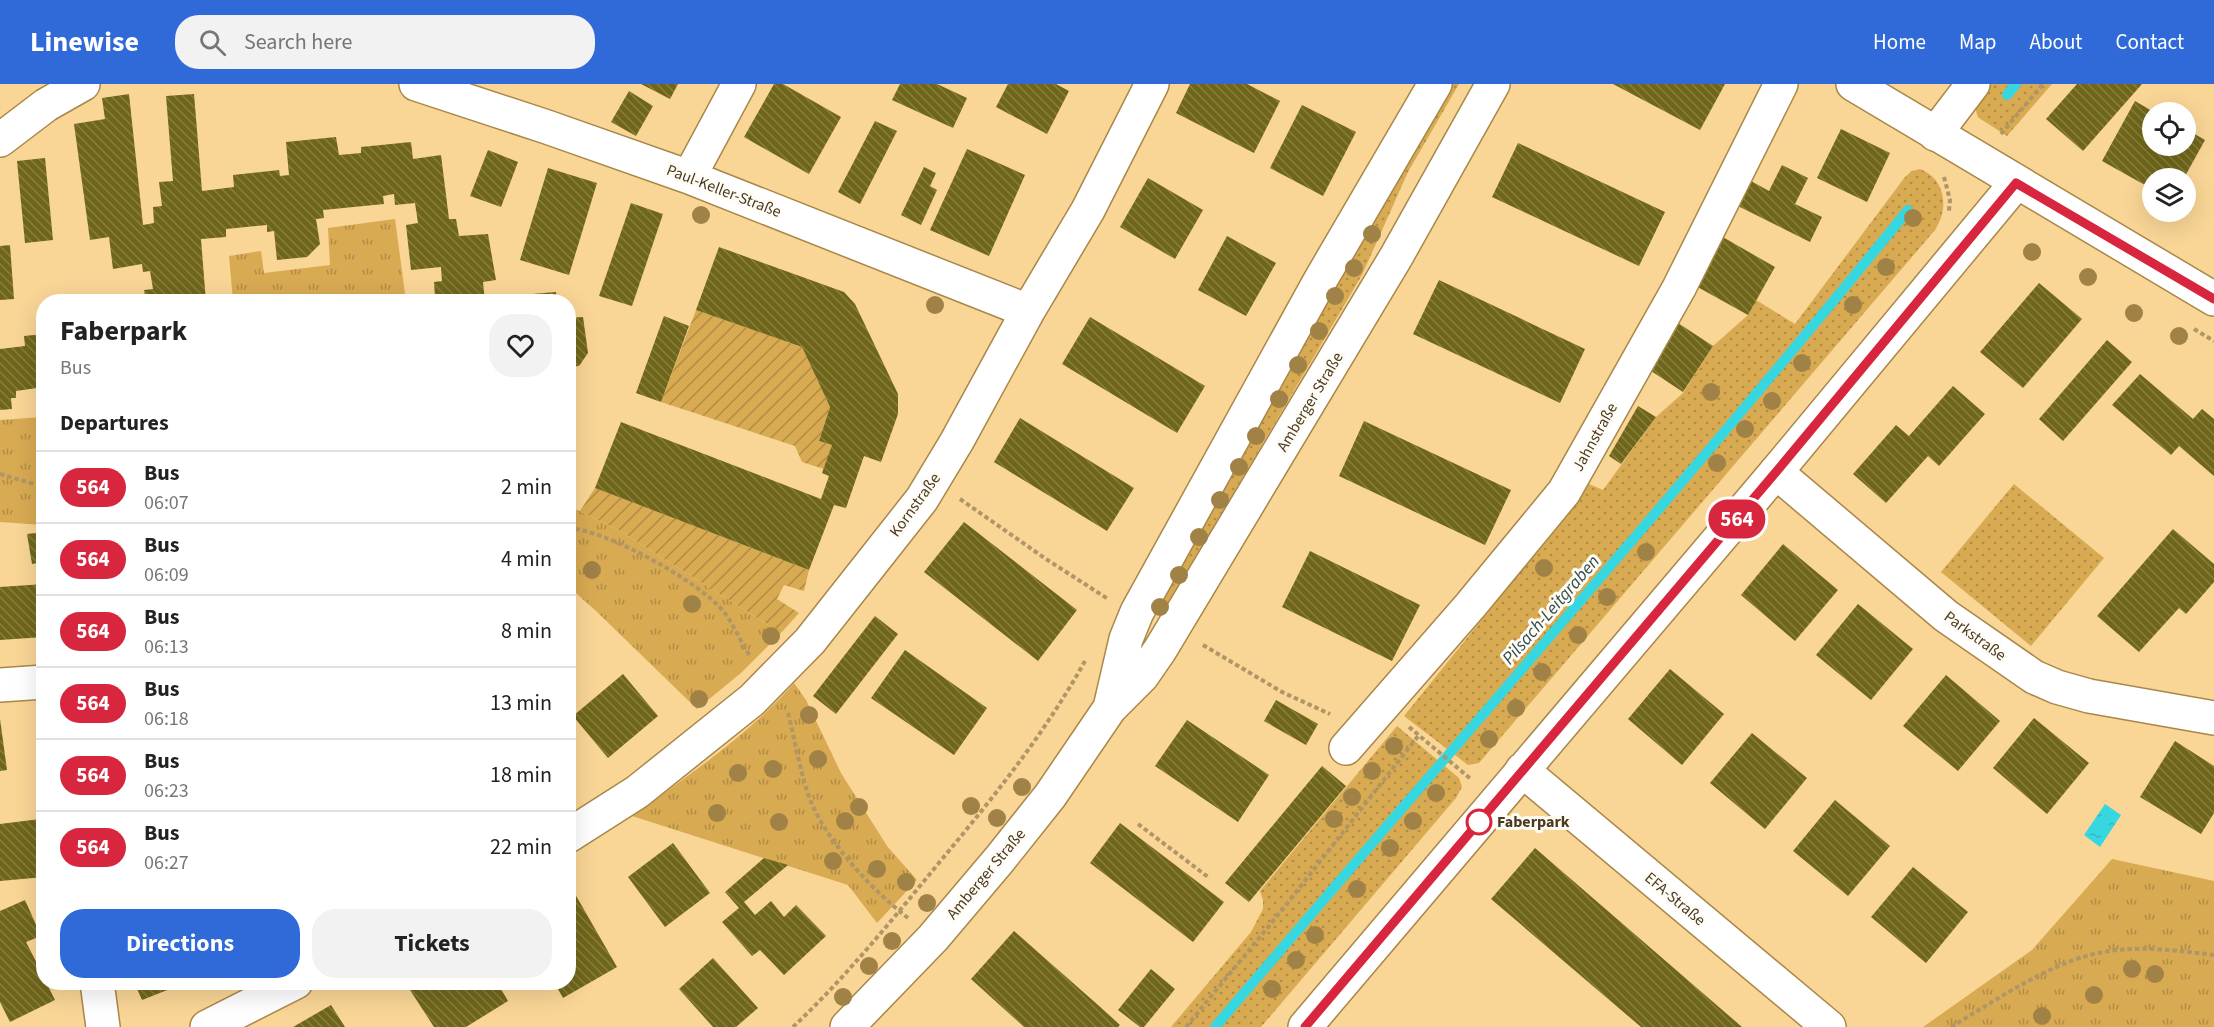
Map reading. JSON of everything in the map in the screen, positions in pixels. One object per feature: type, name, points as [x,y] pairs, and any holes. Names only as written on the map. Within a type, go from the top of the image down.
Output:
[{"type":"street","name":"Paul-Keller-Straße","points":[[416,84],[689,177],[1028,311]]},
{"type":"street","points":[[689,177],[739,84]]},
{"type":"street","name":"Kornstraße","points":[[576,831],[637,792],[752,700],[774,679],[810,641],[922,499],[1088,210],[1152,84]]},
{"type":"street","name":"Amberger Straße","points":[[1110,708],[1126,639],[1137,612],[1321,279],[1435,84]]},
{"type":"street","name":"Amberger Straße","points":[[847,1027],[933,938],[1050,796],[1110,708],[1142,676],[1174,630],[1396,257],[1493,84]]},
{"type":"street","name":"Jahnstraße","points":[[1346,748],[1470,606],[1564,492],[1679,288],[1781,84]]},
{"type":"street","points":[[1853,84],[2214,299]]},
{"type":"street","points":[[1935,134],[1973,84]]},
{"type":"street","points":[[0,140],[74,86]]},
{"type":"street","points":[[1305,1027],[1776,472],[2016,183]]},
{"type":"street","name":"Parkstraße","points":[[1776,472],[1946,616],[2034,677],[2057,687],[2089,696],[2214,718]]},
{"type":"street","points":[[0,685],[36,683]]},
{"type":"street","name":"EFA-Straße","points":[[1522,770],[1829,1027]]},
{"type":"street","points":[[98,990],[103,1027]]},
{"type":"street","points":[[207,1027],[280,990]]},
{"type":"path","points":[[1997,139],[2043,84]]},
{"type":"path","points":[[0,474],[36,483]]},
{"type":"path","points":[[934,481],[1063,570],[1116,603]]},
{"type":"path","points":[[576,529],[592,532],[627,547],[664,567],[711,599],[723,611],[752,660],[774,679],[785,704],[810,799],[818,818],[856,868],[899,911],[933,938]]},
{"type":"path","points":[[1196,641],[1282,692],[1324,712],[1347,716],[1376,712]]},
{"type":"path","points":[[1186,1027],[1282,910],[1419,735],[1475,783]]},
{"type":"path","points":[[1138,824],[1208,877]]},
{"type":"path","points":[[1951,1027],[1995,1000],[2078,958],[2093,954],[2150,949],[2214,956]]},
{"type":"green space","points":[[1450,84],[1459,84],[1408,172],[1362,275],[1163,613],[1152,608]]},
{"type":"green space","points":[[1986,84],[2052,84],[2007,136],[1979,118],[1977,114],[1978,101]]},
{"type":"green space","points":[[1920,169],[1935,180],[1942,195],[1942,213],[1935,230],[1479,763],[1468,765],[1404,716],[1497,601],[1582,481],[1603,490],[1656,417],[1683,393],[1713,346],[1748,315],[1756,300],[1795,324],[1905,177],[1912,171]]},
{"type":"green space","points":[[395,219],[405,294],[232,294],[229,256],[261,251],[264,273],[330,265],[328,228]]},
{"type":"green space","points":[[696,310],[802,347],[830,407],[819,441],[832,445],[824,469],[802,462],[795,446],[661,402]]},
{"type":"green space","points":[[36,417],[36,525],[0,522],[0,420]]},
{"type":"green space","points":[[2014,484],[2104,558],[2031,646],[1941,572]]},
{"type":"green space","points":[[595,488],[809,570],[804,591],[784,585],[777,599],[799,613],[781,633],[620,531],[580,511]]},
{"type":"green space","points":[[576,510],[620,531],[781,633],[741,673],[697,709],[576,593]]},
{"type":"green space","points":[[794,683],[806,700],[841,773],[887,846],[917,880],[877,923],[848,885],[632,816],[738,737],[777,702]]},
{"type":"green space","points":[[1397,726],[1459,778],[1462,787],[1456,798],[1261,1027],[1171,1027],[1251,932],[1263,909],[1260,891]]},
{"type":"green space","points":[[2112,859],[2214,881],[2214,1027],[1923,1027],[2032,950]]},
{"type":"water","points":[[2105,804],[2121,815],[2100,847],[2084,835]]},
{"type":"building","points":[[641,84],[678,84],[670,99]]},
{"type":"building","points":[[774,84],[783,84],[841,117],[809,174],[744,137]]},
{"type":"building","points":[[900,84],[937,84],[967,98],[953,128],[892,100]]},
{"type":"building","points":[[1008,84],[1056,84],[1069,91],[1047,134],[996,107]]},
{"type":"building","points":[[1190,84],[1247,84],[1280,101],[1254,153],[1176,113]]},
{"type":"building","points":[[1613,84],[1725,84],[1700,130]]},
{"type":"building","points":[[2077,84],[2142,84],[2083,151],[2046,119]]},
{"type":"building","points":[[629,91],[653,106],[636,136],[611,122]]},
{"type":"building","points":[[129,94],[143,225],[154,223],[153,207],[162,206],[159,182],[173,181],[166,96],[194,94],[202,191],[234,187],[233,175],[279,170],[280,176],[289,175],[286,142],[336,137],[339,155],[361,153],[361,147],[411,142],[413,159],[441,155],[449,219],[456,219],[459,236],[488,234],[496,280],[483,282],[484,294],[435,294],[434,282],[442,281],[441,267],[411,270],[406,225],[418,223],[415,203],[395,205],[394,194],[383,196],[384,204],[323,210],[324,218],[316,219],[320,244],[307,257],[277,260],[274,231],[267,232],[267,225],[226,229],[226,237],[201,239],[205,294],[145,294],[144,290],[153,289],[150,271],[143,272],[142,264],[113,269],[109,237],[90,240],[74,124],[105,119],[102,98]]},
{"type":"building","points":[[2135,101],[2142,105],[2142,156],[2196,156],[2196,135],[2205,140],[2190,168],[2142,168],[2142,183],[2102,161]]},
{"type":"building","points":[[1302,105],[1356,132],[1323,196],[1270,168]]},
{"type":"building","points":[[875,121],[897,131],[860,204],[838,192]]},
{"type":"building","points":[[1841,129],[1890,153],[1867,202],[1817,178]]},
{"type":"building","points":[[1518,143],[1665,212],[1639,266],[1492,197]]},
{"type":"building","points":[[967,149],[1025,175],[989,256],[930,230]]},
{"type":"building","points":[[488,150],[518,162],[501,207],[470,196]]},
{"type":"building","points":[[45,158],[53,240],[25,243],[17,161]]},
{"type":"building","points":[[1782,165],[1808,178],[1795,204],[1822,217],[1810,242],[1738,206],[1751,181],[1769,191]]},
{"type":"building","points":[[924,167],[936,173],[930,186],[937,190],[921,225],[901,215]]},
{"type":"building","points":[[548,168],[597,183],[569,275],[520,260]]},
{"type":"building","points":[[1148,178],[1203,210],[1175,259],[1120,227]]},
{"type":"building","points":[[631,203],[663,214],[632,306],[599,296]]},
{"type":"building","points":[[1227,236],[1276,263],[1246,316],[1198,290]]},
{"type":"building","points":[[1721,236],[1775,267],[1748,315],[1694,285]]},
{"type":"building","points":[[10,245],[14,299],[0,300],[0,246]]},
{"type":"building","points":[[719,247],[844,292],[855,304],[898,394],[898,414],[881,462],[864,456],[846,508],[834,505],[809,570],[595,488],[621,422],[821,499],[829,476],[822,473],[832,445],[819,441],[830,407],[802,347],[696,310]]},
{"type":"building","points":[[1439,280],[1585,349],[1560,403],[1413,334]]},
{"type":"building","points":[[2039,283],[2082,319],[2023,388],[1980,352]]},
{"type":"building","points":[[556,292],[556,294],[532,294]]},
{"type":"building","points":[[664,316],[689,326],[661,402],[636,393]]},
{"type":"building","points":[[576,317],[583,317],[588,353],[579,366],[576,366]]},
{"type":"building","points":[[1090,317],[1205,386],[1177,433],[1062,364]]},
{"type":"building","points":[[1678,323],[1713,346],[1683,392],[1648,369]]},
{"type":"building","points":[[36,335],[36,388],[16,391],[16,398],[11,398],[12,409],[0,410],[0,349],[25,346],[24,336]]},
{"type":"building","points":[[2107,340],[2132,362],[2063,441],[2039,419]]},
{"type":"building","points":[[2140,374],[2193,419],[2202,409],[2214,419],[2214,476],[2179,446],[2171,455],[2112,405]]},
{"type":"building","points":[[1953,386],[1985,414],[1939,466],[1928,456],[1886,503],[1853,474],[1896,425],[1909,436]]},
{"type":"building","points":[[1638,406],[1656,417],[1621,464],[1609,456]]},
{"type":"building","points":[[1020,418],[1134,488],[1107,531],[994,462]]},
{"type":"building","points":[[1364,421],[1511,490],[1485,545],[1339,476]]},
{"type":"building","points":[[964,522],[1077,610],[1038,661],[924,572]]},
{"type":"building","points":[[2173,529],[2214,564],[2214,582],[2186,614],[2179,608],[2139,652],[2097,616]]},
{"type":"building","points":[[36,533],[36,563],[32,564],[27,534]]},
{"type":"building","points":[[1783,544],[1838,590],[1795,641],[1741,595]]},
{"type":"building","points":[[1310,551],[1420,605],[1392,661],[1282,607]]},
{"type":"building","points":[[36,585],[36,638],[0,640],[0,587]]},
{"type":"building","points":[[1858,604],[1913,649],[1871,700],[1816,655]]},
{"type":"building","points":[[875,616],[898,634],[836,714],[813,696]]},
{"type":"building","points":[[905,650],[987,708],[954,755],[871,698]]},
{"type":"building","points":[[1670,669],[1724,714],[1682,765],[1628,719]]},
{"type":"building","points":[[623,674],[658,716],[608,758],[576,720],[576,713]]},
{"type":"building","points":[[1946,675],[2000,721],[1958,771],[1903,726]]},
{"type":"building","points":[[1276,700],[1318,724],[1306,745],[1264,721]]},
{"type":"building","points":[[2034,718],[2089,763],[2047,814],[1993,768]]},
{"type":"building","points":[[0,719],[7,770],[0,771]]},
{"type":"building","points":[[1187,720],[1269,775],[1238,822],[1155,766]]},
{"type":"building","points":[[1752,733],[1807,778],[1765,829],[1710,783]]},
{"type":"building","points":[[2175,741],[2214,766],[2214,813],[2201,834],[2140,797]]},
{"type":"building","points":[[1322,766],[1346,786],[1249,902],[1225,883]]},
{"type":"building","points":[[1835,800],[1890,846],[1848,896],[1793,851]]},
{"type":"building","points":[[36,820],[36,878],[0,881],[0,824]]},
{"type":"building","points":[[1120,823],[1224,902],[1193,942],[1090,863]]},
{"type":"building","points":[[673,843],[710,893],[665,927],[628,877]]},
{"type":"building","points":[[1535,848],[1742,1027],[1641,1027],[1491,899]]},
{"type":"building","points":[[764,858],[788,865],[744,902],[755,915],[771,901],[784,917],[796,905],[826,936],[784,975],[760,950],[752,956],[722,922],[739,908],[725,892]]},
{"type":"building","points":[[1913,867],[1968,912],[1926,963],[1871,917]]},
{"type":"building","points":[[576,896],[617,967],[563,998],[558,990],[576,990]]},
{"type":"building","points":[[25,900],[36,925],[36,938],[26,942],[36,961],[36,990],[50,990],[55,1000],[10,1022],[0,1002],[0,911]]},
{"type":"building","points":[[1014,931],[1120,1025],[1118,1027],[1024,1027],[971,979]]},
{"type":"building","points":[[713,958],[758,1008],[736,1027],[713,1027],[679,989]]},
{"type":"building","points":[[1151,969],[1175,989],[1144,1027],[1140,1027],[1118,1010]]},
{"type":"building","points":[[138,990],[167,990],[142,1000]]},
{"type":"building","points":[[410,990],[502,990],[508,1001],[466,1027],[434,1027]]},
{"type":"building","points":[[331,1005],[345,1027],[293,1027]]},
{"type":"waterway","name":"Pilsach-Leitgraben","points":[[2007,95],[2016,84]]},
{"type":"waterway","name":"Pilsach-Leitgraben","points":[[1215,1027],[1651,519],[1908,210]]},
{"type":"bus line","name":"564","points":[[1305,1027],[1776,472],[2016,183],[2214,299]]},
{"type":"place","name":"Faberpark","points":[[1479,822]]}]
